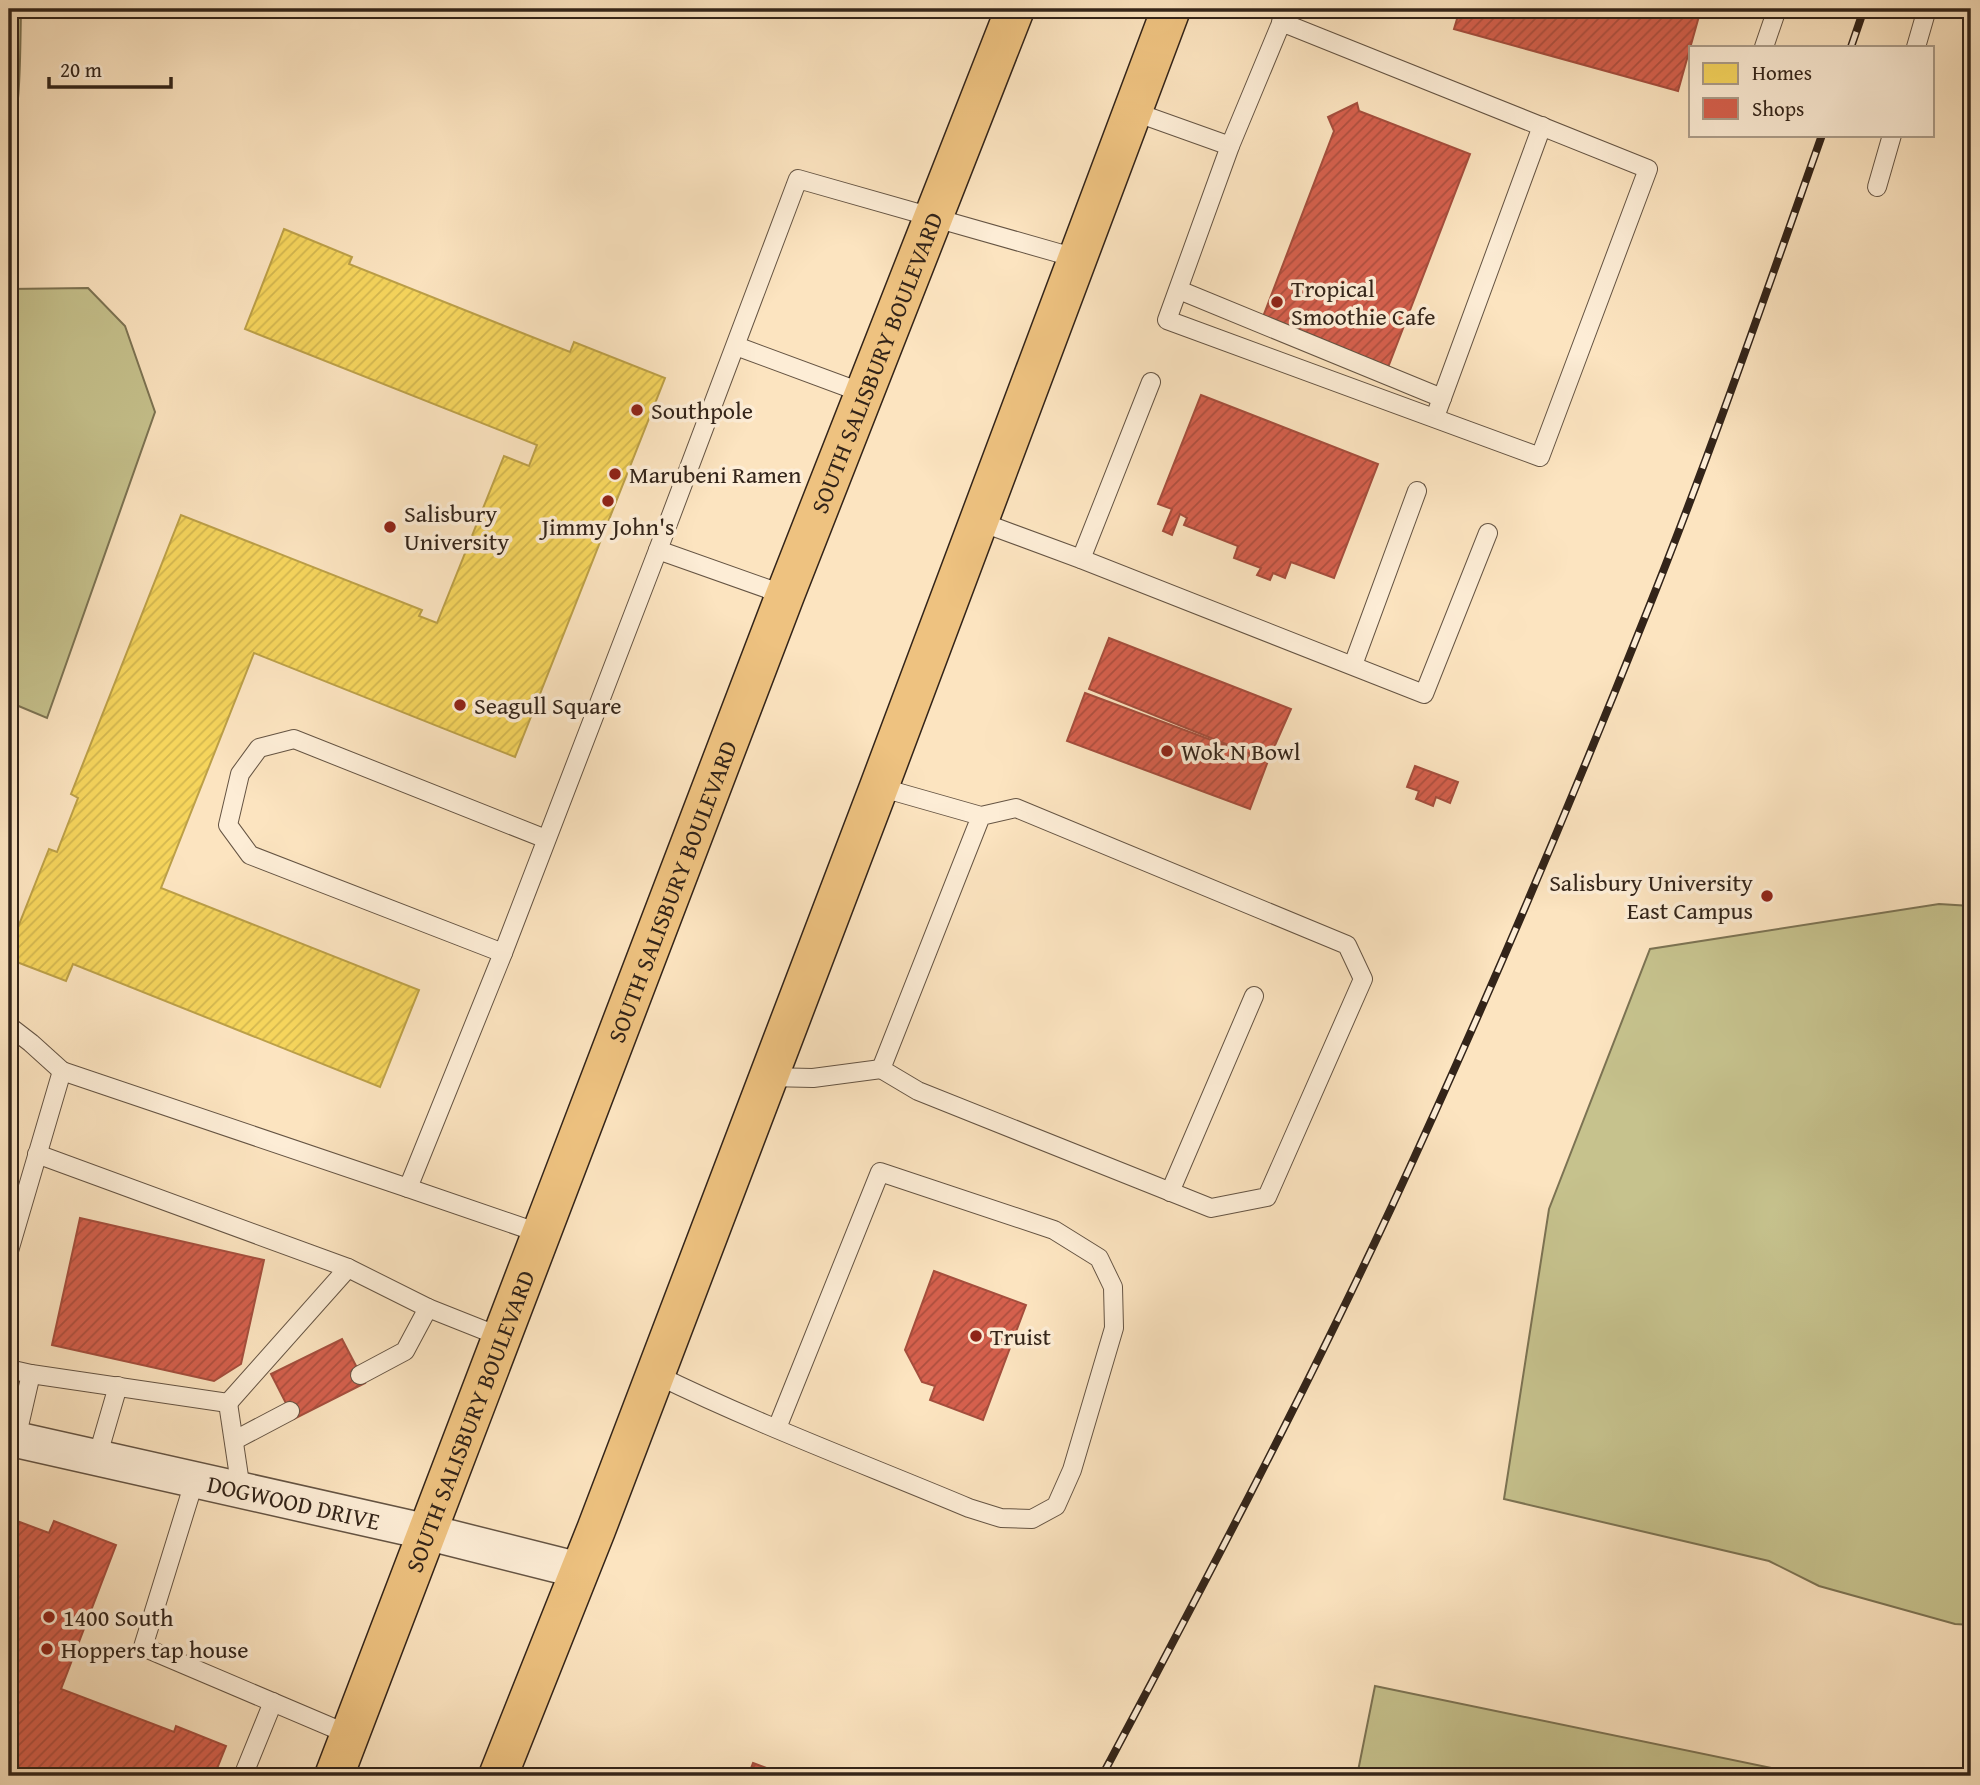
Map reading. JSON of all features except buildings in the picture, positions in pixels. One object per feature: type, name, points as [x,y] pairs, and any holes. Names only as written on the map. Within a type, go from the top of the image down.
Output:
[{"type":"main road","name":"SOUTH SALISBURY BOULEVARD","points":[[334,1776],[785,595],[1015,9]]},
{"type":"main road","points":[[498,1776],[879,787],[1171,9]]},
{"type":"street","name":"DOGWOOD DRIVE","points":[[12,1439],[427,1532],[578,1570]]},
{"type":"lane","points":[[1764,46],[1777,9]]},
{"type":"lane","points":[[1916,46],[1927,9]]},
{"type":"lane","points":[[1284,16],[1542,127],[1648,169],[1540,457],[1167,320],[1230,146],[1284,16]]},
{"type":"lane","points":[[1132,111],[1230,146]]},
{"type":"lane","points":[[1435,417],[1542,127]]},
{"type":"lane","points":[[1877,187],[1892,136]]},
{"type":"lane","points":[[408,1188],[503,953],[798,179],[1076,258]]},
{"type":"lane","points":[[1179,290],[1442,398]]},
{"type":"lane","points":[[736,346],[863,393]]},
{"type":"lane","points":[[1081,559],[1151,383]]},
{"type":"lane","points":[[1353,665],[1417,491]]},
{"type":"lane","points":[[978,521],[1424,694],[1488,533]]},
{"type":"lane","points":[[658,550],[785,595]]},
{"type":"lane","points":[[503,953],[250,855],[228,825],[240,774],[259,748],[293,739],[546,839]]},
{"type":"lane","points":[[767,1077],[813,1079],[881,1069],[918,1091],[1210,1208],[1267,1197],[1363,979],[1348,945],[1016,807],[981,816],[879,787]]},
{"type":"lane","points":[[881,1069],[981,816]]},
{"type":"lane","points":[[1170,1192],[1254,996]]},
{"type":"lane","points":[[9,1026],[62,1071],[542,1234]]},
{"type":"lane","points":[[9,1251],[62,1071]]},
{"type":"lane","points":[[37,1154],[348,1268],[428,1308],[501,1337]]},
{"type":"lane","points":[[654,1374],[777,1428],[969,1508],[1001,1518],[1032,1519],[1056,1506],[1072,1470],[1114,1328],[1113,1287],[1099,1258],[1054,1230],[880,1172],[777,1428]]},
{"type":"lane","points":[[228,1403],[348,1268]]},
{"type":"lane","points":[[360,1375],[405,1351],[428,1308]]},
{"type":"lane","points":[[9,1369],[228,1403]]},
{"type":"lane","points":[[12,1439],[31,1374]]},
{"type":"lane","points":[[97,1458],[118,1386]]},
{"type":"lane","points":[[228,1403],[241,1490]]},
{"type":"lane","points":[[235,1440],[290,1411]]},
{"type":"lane","points":[[195,1479],[144,1647],[350,1735]]},
{"type":"lane","points":[[243,1776],[273,1702]]},
{"type":"shaded area","points":[[9,9],[21,9],[18,101],[9,156]]},
{"type":"shaded area","points":[[88,288],[125,326],[155,412],[47,718],[9,702],[9,289]]},
{"type":"shaded area","points":[[1939,904],[1971,906],[1971,1625],[1955,1624],[1819,1586],[1769,1561],[1504,1499],[1549,1209],[1650,949]]},
{"type":"shaded area","points":[[1375,1686],[1810,1776],[1357,1776]]},
{"type":"railway","points":[[1851,46],[1864,9]]},
{"type":"railway","points":[[1102,1776],[1323,1350],[1392,1206],[1491,987],[1669,557],[1822,136]]},
{"type":"place","name":"Tropical Smoothie Cafe","points":[[1277,302]]},
{"type":"place","name":"Southpole","points":[[637,410]]},
{"type":"place","name":"Marubeni Ramen","points":[[615,474]]},
{"type":"place","name":"Jimmy John's","points":[[608,501]]},
{"type":"place","name":"Salisbury University","points":[[390,527]]},
{"type":"place","name":"Seagull Square","points":[[460,705]]},
{"type":"place","name":"Wok N Bowl","points":[[1167,751]]},
{"type":"place","name":"Salisbury University East Campus","points":[[1767,896]]},
{"type":"place","name":"Truist","points":[[976,1336]]},
{"type":"place","name":"1400 South","points":[[49,1617]]},
{"type":"place","name":"Hoppers tap house","points":[[47,1649]]}]
